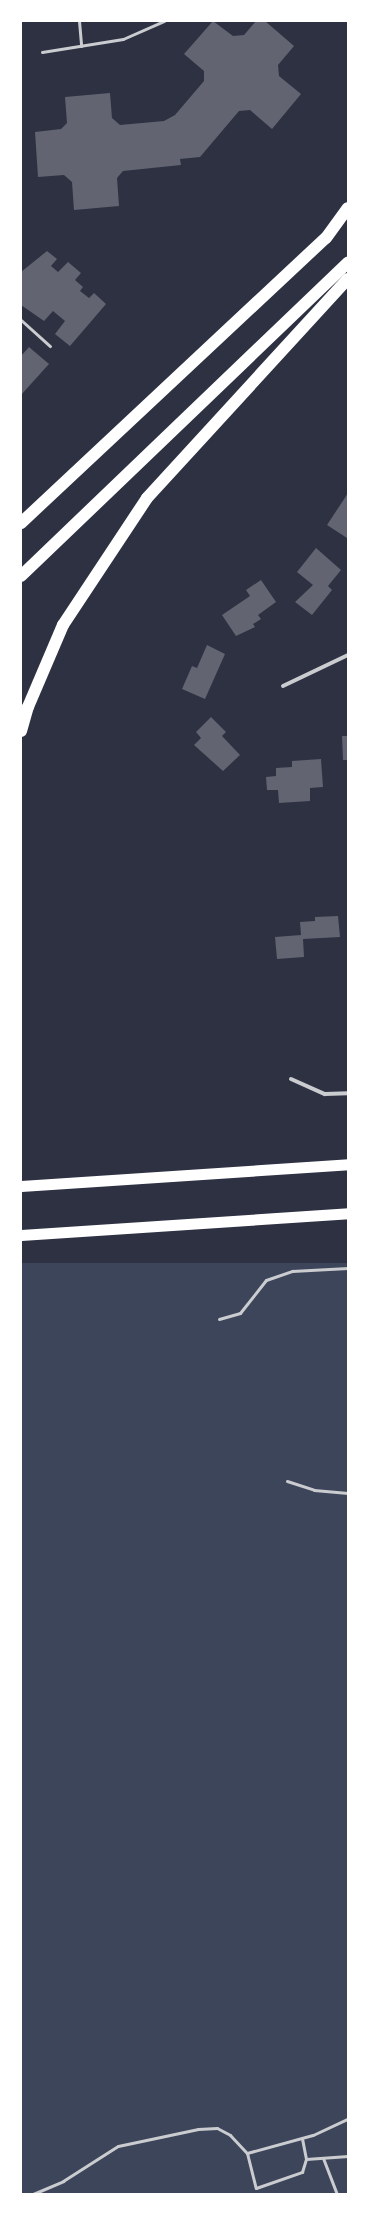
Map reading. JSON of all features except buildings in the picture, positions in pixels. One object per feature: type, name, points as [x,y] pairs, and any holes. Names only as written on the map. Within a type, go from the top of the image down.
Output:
[{"type":"highway","points":[[21,523],[326,238],[348,208]]},
{"type":"highway","points":[[21,576],[348,262]]},
{"type":"highway","points":[[21,731],[28,707],[63,625],[147,498],[348,279]]},
{"type":"highway","points":[[21,1186],[348,1164]]},
{"type":"highway","points":[[21,1235],[348,1213]]},
{"type":"street","points":[[283,686],[348,655]]},
{"type":"street","points":[[291,1079],[325,1094],[348,1093]]},
{"type":"lane","points":[[79,21],[81,46]]},
{"type":"lane","points":[[42,52],[123,40],[164,21]]},
{"type":"lane","points":[[21,320],[50,346]]},
{"type":"lane","points":[[218,1320],[240,1313],[266,1280],[292,1271],[348,1268]]},
{"type":"lane","points":[[287,1481],[314,1490],[348,1493]]},
{"type":"lane","points":[[248,2153],[302,2138],[348,2119]]},
{"type":"lane","points":[[33,2194],[63,2181],[118,2146],[198,2129],[217,2128],[230,2135],[248,2153],[256,2188],[302,2172],[306,2159],[302,2138]]},
{"type":"lane","points":[[306,2159],[348,2156]]},
{"type":"lane","points":[[323,2158],[336,2194]]},
{"type":"shaded area","points":[[21,1263],[348,1263],[348,2194],[21,2194]]}]
